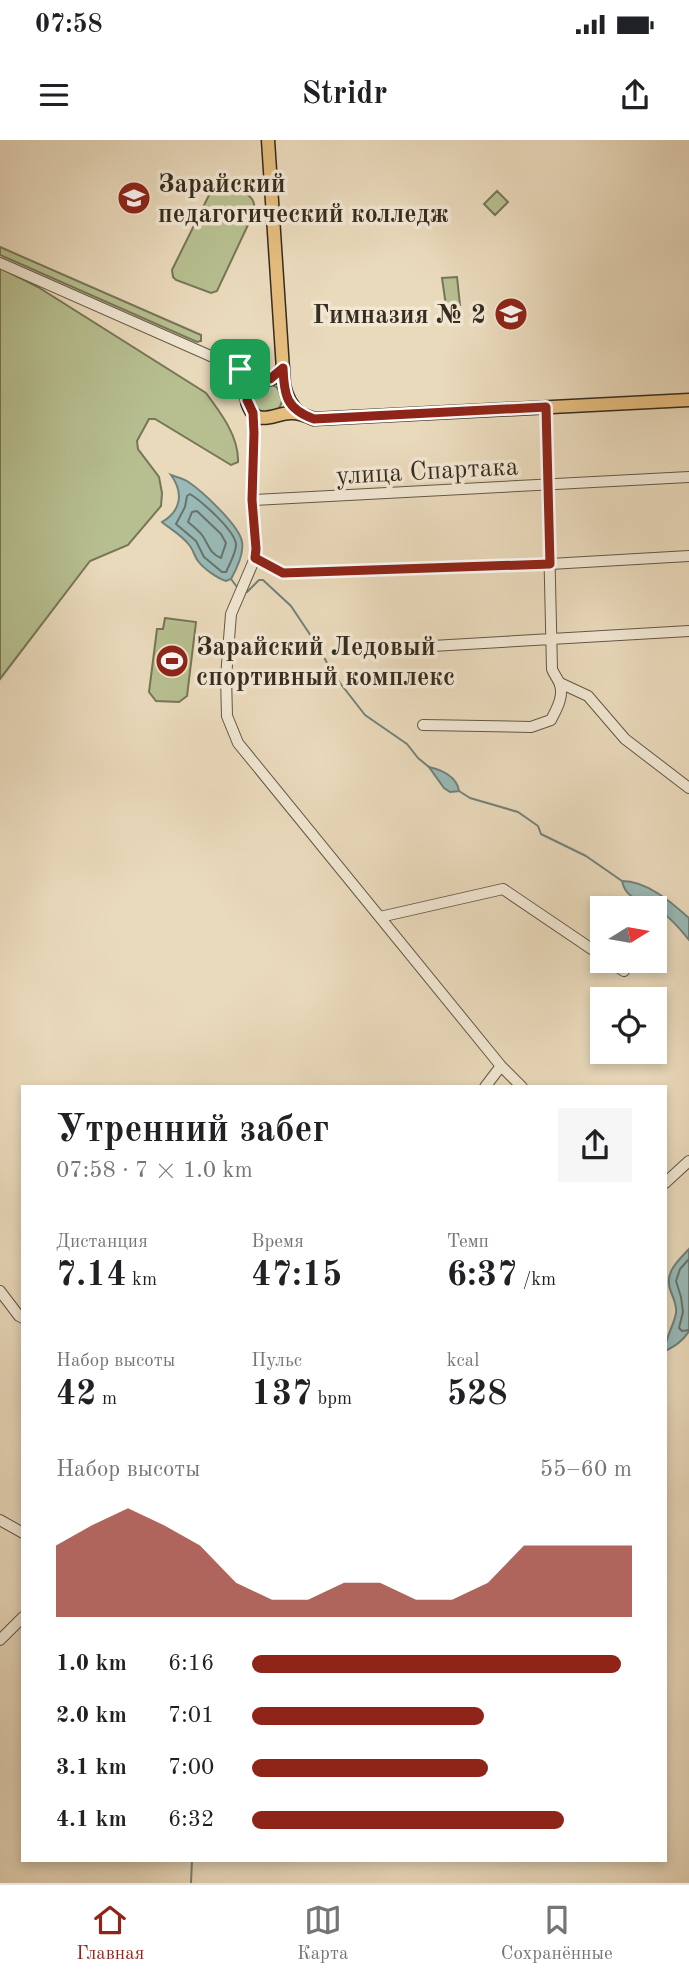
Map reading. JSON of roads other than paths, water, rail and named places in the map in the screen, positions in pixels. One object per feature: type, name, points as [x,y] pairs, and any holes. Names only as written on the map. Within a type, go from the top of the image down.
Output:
[{"type":"main road","points":[[268,140],[285,391],[292,406],[300,414]]},
{"type":"main road","points":[[283,368],[269,379],[257,381],[249,389],[247,400],[253,413],[259,417],[273,417],[291,412],[314,419],[689,400]]},
{"type":"street","points":[[0,263],[282,386],[285,391],[284,408],[254,433]]},
{"type":"street","points":[[240,369],[247,377],[249,389]]},
{"type":"street","points":[[423,725],[531,727],[551,720],[558,706],[560,683],[552,669],[546,407]]},
{"type":"street","points":[[253,413],[252,500],[256,549],[255,558],[231,614],[226,677],[227,716],[237,743],[501,1066],[520,1085]]},
{"type":"street","name":"улица Спартака","points":[[252,500],[689,477]]},
{"type":"street","points":[[255,558],[283,573],[550,564],[689,556]]},
{"type":"street","points":[[346,651],[689,631]]},
{"type":"street","points":[[560,683],[588,696],[625,739],[689,788]]},
{"type":"street","points":[[380,917],[503,889],[590,948]]},
{"type":"street","points":[[487,1085],[501,1066]]},
{"type":"street","points":[[667,1181],[689,1161]]},
{"type":"street","points":[[0,1291],[21,1317]]},
{"type":"street","points":[[0,1520],[21,1532]]},
{"type":"street","points":[[0,1640],[21,1619]]},
{"type":"water","points":[[171,475],[187,481],[201,492],[240,535],[242,551],[231,579],[226,581],[207,570],[187,542],[162,522],[177,507],[178,488]]},
{"type":"water","points":[[429,767],[448,775],[459,791],[450,792],[444,788]]},
{"type":"water","points":[[622,881],[631,882],[661,896],[631,896]]},
{"type":"water","points":[[667,900],[689,918],[689,940],[667,917]]},
{"type":"water","points":[[689,1249],[689,1331],[667,1350],[667,1338],[676,1310],[669,1279],[680,1258]]},
{"type":"waterway","points":[[231,579],[237,587]]},
{"type":"waterway","points":[[243,593],[259,580],[263,580],[291,606],[333,674],[365,715],[407,744],[429,767]]},
{"type":"waterway","points":[[459,791],[470,798],[518,812],[538,826],[541,834],[586,856],[622,881]]},
{"type":"waterway","points":[[191,1883],[192,1862]]},
{"type":"place","name":"Зарайский педагогический колледж","points":[[134,198]]},
{"type":"place","name":"Гимназия № 2","points":[[511,314]]},
{"type":"place","name":"Зарайский Ледовый спортивный комплекс","points":[[172,661]]}]
